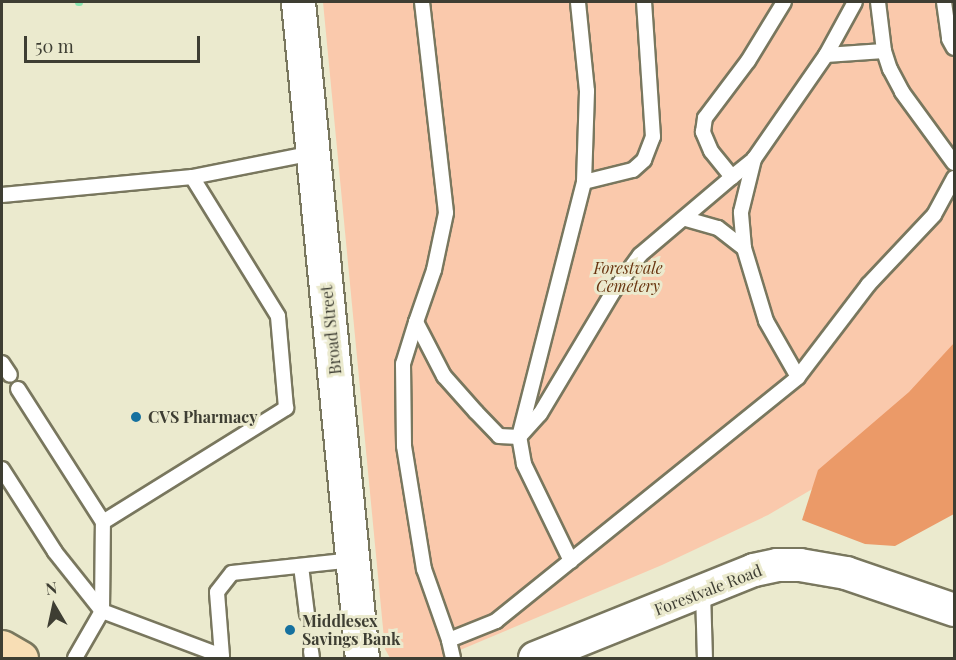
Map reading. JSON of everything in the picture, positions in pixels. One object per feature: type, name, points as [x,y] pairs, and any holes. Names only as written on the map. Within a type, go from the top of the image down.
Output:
[{"type":"main road","name":"Broad Street","points":[[298,2],[362,658]]},
{"type":"street","name":"Forestvale Road","points":[[535,658],[754,570],[800,565],[846,573],[954,610]]},
{"type":"lane","points":[[422,2],[446,213],[434,270],[403,364],[404,446],[424,569],[453,658]]},
{"type":"lane","points":[[571,561],[524,464],[519,437],[584,182],[587,91],[578,2]]},
{"type":"lane","points":[[584,182],[633,170],[644,160],[652,137],[644,2]]},
{"type":"lane","points":[[732,177],[711,151],[703,132],[705,118],[748,61],[784,2]]},
{"type":"lane","points":[[519,437],[540,414],[595,320],[640,255],[686,219],[754,159],[826,55],[855,2]]},
{"type":"lane","points":[[878,2],[884,51],[902,92],[954,163]]},
{"type":"lane","points":[[944,2],[949,39],[954,48]]},
{"type":"lane","points":[[826,55],[884,51]]},
{"type":"lane","points":[[2,195],[192,177],[313,153]]},
{"type":"lane","points":[[754,159],[741,212],[744,248],[766,321],[798,377]]},
{"type":"lane","points":[[103,522],[286,408],[278,316],[192,177]]},
{"type":"lane","points":[[449,640],[496,621],[798,377],[822,350],[868,285],[933,215],[954,178]]},
{"type":"lane","points":[[686,219],[718,228],[744,248]]},
{"type":"lane","points":[[416,322],[444,376],[476,412],[499,436],[519,437]]},
{"type":"lane","points":[[2,363],[9,375]]},
{"type":"lane","points":[[18,389],[103,522],[102,611],[75,658]]},
{"type":"lane","points":[[2,469],[55,552],[102,611],[223,657],[217,592],[232,573],[352,560]]},
{"type":"lane","points":[[301,566],[308,615]]},
{"type":"lane","points":[[703,592],[705,658]]},
{"type":"green space","name":"Forestvale Cemetery","points":[[323,2],[954,2],[954,367],[891,443],[768,515],[662,565],[441,658],[390,658],[385,649]]},
{"type":"shaded area","points":[[954,343],[954,514],[895,546],[865,544],[802,520],[818,470],[909,392]]},
{"type":"place","name":"CVS Pharmacy","points":[[136,417]]},
{"type":"place","name":"Middlesex Savings Bank","points":[[290,630]]}]
